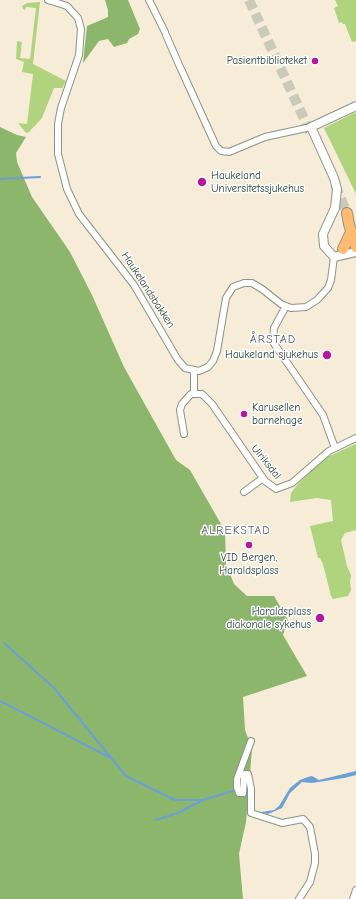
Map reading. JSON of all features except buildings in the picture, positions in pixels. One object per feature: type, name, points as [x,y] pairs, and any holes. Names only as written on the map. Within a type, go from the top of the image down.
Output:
[{"type":"main road","points":[[338,253],[354,230]]},
{"type":"main road","points":[[354,230],[356,247]]},
{"type":"street","name":"Haukelandsbakken","points":[[48,0],[67,6],[78,18],[82,29],[78,55],[61,108],[58,124],[58,154],[67,189],[80,214],[144,300],[178,360],[185,368],[194,371]]},
{"type":"street","points":[[149,0],[216,146],[225,152],[229,152],[276,133],[311,127],[356,106]]},
{"type":"street","points":[[311,127],[334,178],[336,189],[335,208],[322,238],[324,246],[338,253],[356,247]]},
{"type":"street","points":[[184,434],[180,410],[182,404],[186,398],[194,393],[194,371],[208,367],[216,356],[226,298],[233,287],[244,282],[252,283],[262,288],[281,304],[297,308],[306,307],[322,296],[331,280],[338,253]]},
{"type":"street","points":[[286,306],[274,328],[273,342],[323,415],[335,448]]},
{"type":"street","name":"Ulriksdal","points":[[194,393],[202,394],[212,404],[263,478],[276,489],[285,487],[335,448],[356,438]]},
{"type":"street","points":[[244,492],[263,478]]},
{"type":"street","points":[[251,741],[237,779],[237,787],[239,793],[243,792],[244,777],[245,774],[248,774],[251,789],[251,813],[282,823],[303,819],[310,827],[315,862],[310,882],[299,899]]},
{"type":"street","points":[[353,899],[356,890]]},
{"type":"green space","points":[[105,0],[128,0],[140,29],[138,34],[129,39],[127,43],[114,47],[108,39],[99,41],[83,63],[87,26],[108,17],[108,10]]},
{"type":"green space","points":[[335,0],[356,0],[356,41],[352,42],[345,24],[342,22],[339,23],[334,8],[338,6]]},
{"type":"green space","points":[[40,2],[33,64],[66,81],[62,88],[54,88],[42,118],[29,132],[26,133],[18,123],[27,124],[33,74],[22,72],[24,62],[16,59],[17,41],[22,42],[20,58],[30,59],[36,8],[26,7],[25,10],[22,6],[27,3]]},
{"type":"green space","points":[[356,112],[356,194],[324,128]]},
{"type":"green space","points":[[0,127],[17,135],[26,137],[16,153],[17,162],[32,197],[70,252],[92,295],[124,367],[176,460],[190,470],[225,531],[226,564],[234,584],[247,596],[274,596],[288,620],[283,635],[307,676],[243,697],[245,730],[252,749],[246,822],[239,854],[243,899],[0,899]]},
{"type":"green space","points":[[356,444],[356,530],[345,533],[341,540],[347,566],[351,575],[351,590],[348,596],[333,599],[323,564],[320,558],[318,558],[310,526],[333,521],[331,500],[317,498],[290,502],[291,493],[323,459]]},
{"type":"water","points":[[356,771],[356,775],[344,778],[312,783],[302,782],[290,793],[282,808],[268,814],[253,811],[262,812],[274,810],[279,806],[290,788],[300,780],[312,776],[319,780]]},
{"type":"waterway","points":[[0,179],[40,177]]},
{"type":"waterway","points":[[4,643],[54,688],[126,776],[175,800],[203,800],[236,790]]},
{"type":"waterway","points":[[0,701],[111,758]]},
{"type":"waterway","points":[[156,820],[178,813],[203,800]]},
{"type":"tunnel","points":[[249,0],[312,136]]},
{"type":"tunnel","points":[[335,185],[347,213]]},
{"type":"place","name":"Pasientbiblioteket","points":[[315,61]]},
{"type":"place","name":"Haukeland Universitetssjukehus","points":[[202,182]]},
{"type":"place","name":"Haukeland sjukehus","points":[[327,355]]},
{"type":"place","name":"Karusellen barnehage","points":[[244,414]]},
{"type":"place","name":"VID Bergen, Haraldsplass","points":[[249,545]]},
{"type":"place","name":"Haraldsplass diakonale sykehus","points":[[320,618]]},
{"type":"district","name":"ÅRSTAD","points":[[273,340]]},
{"type":"district","name":"ALREKSTAD","points":[[236,531]]}]
